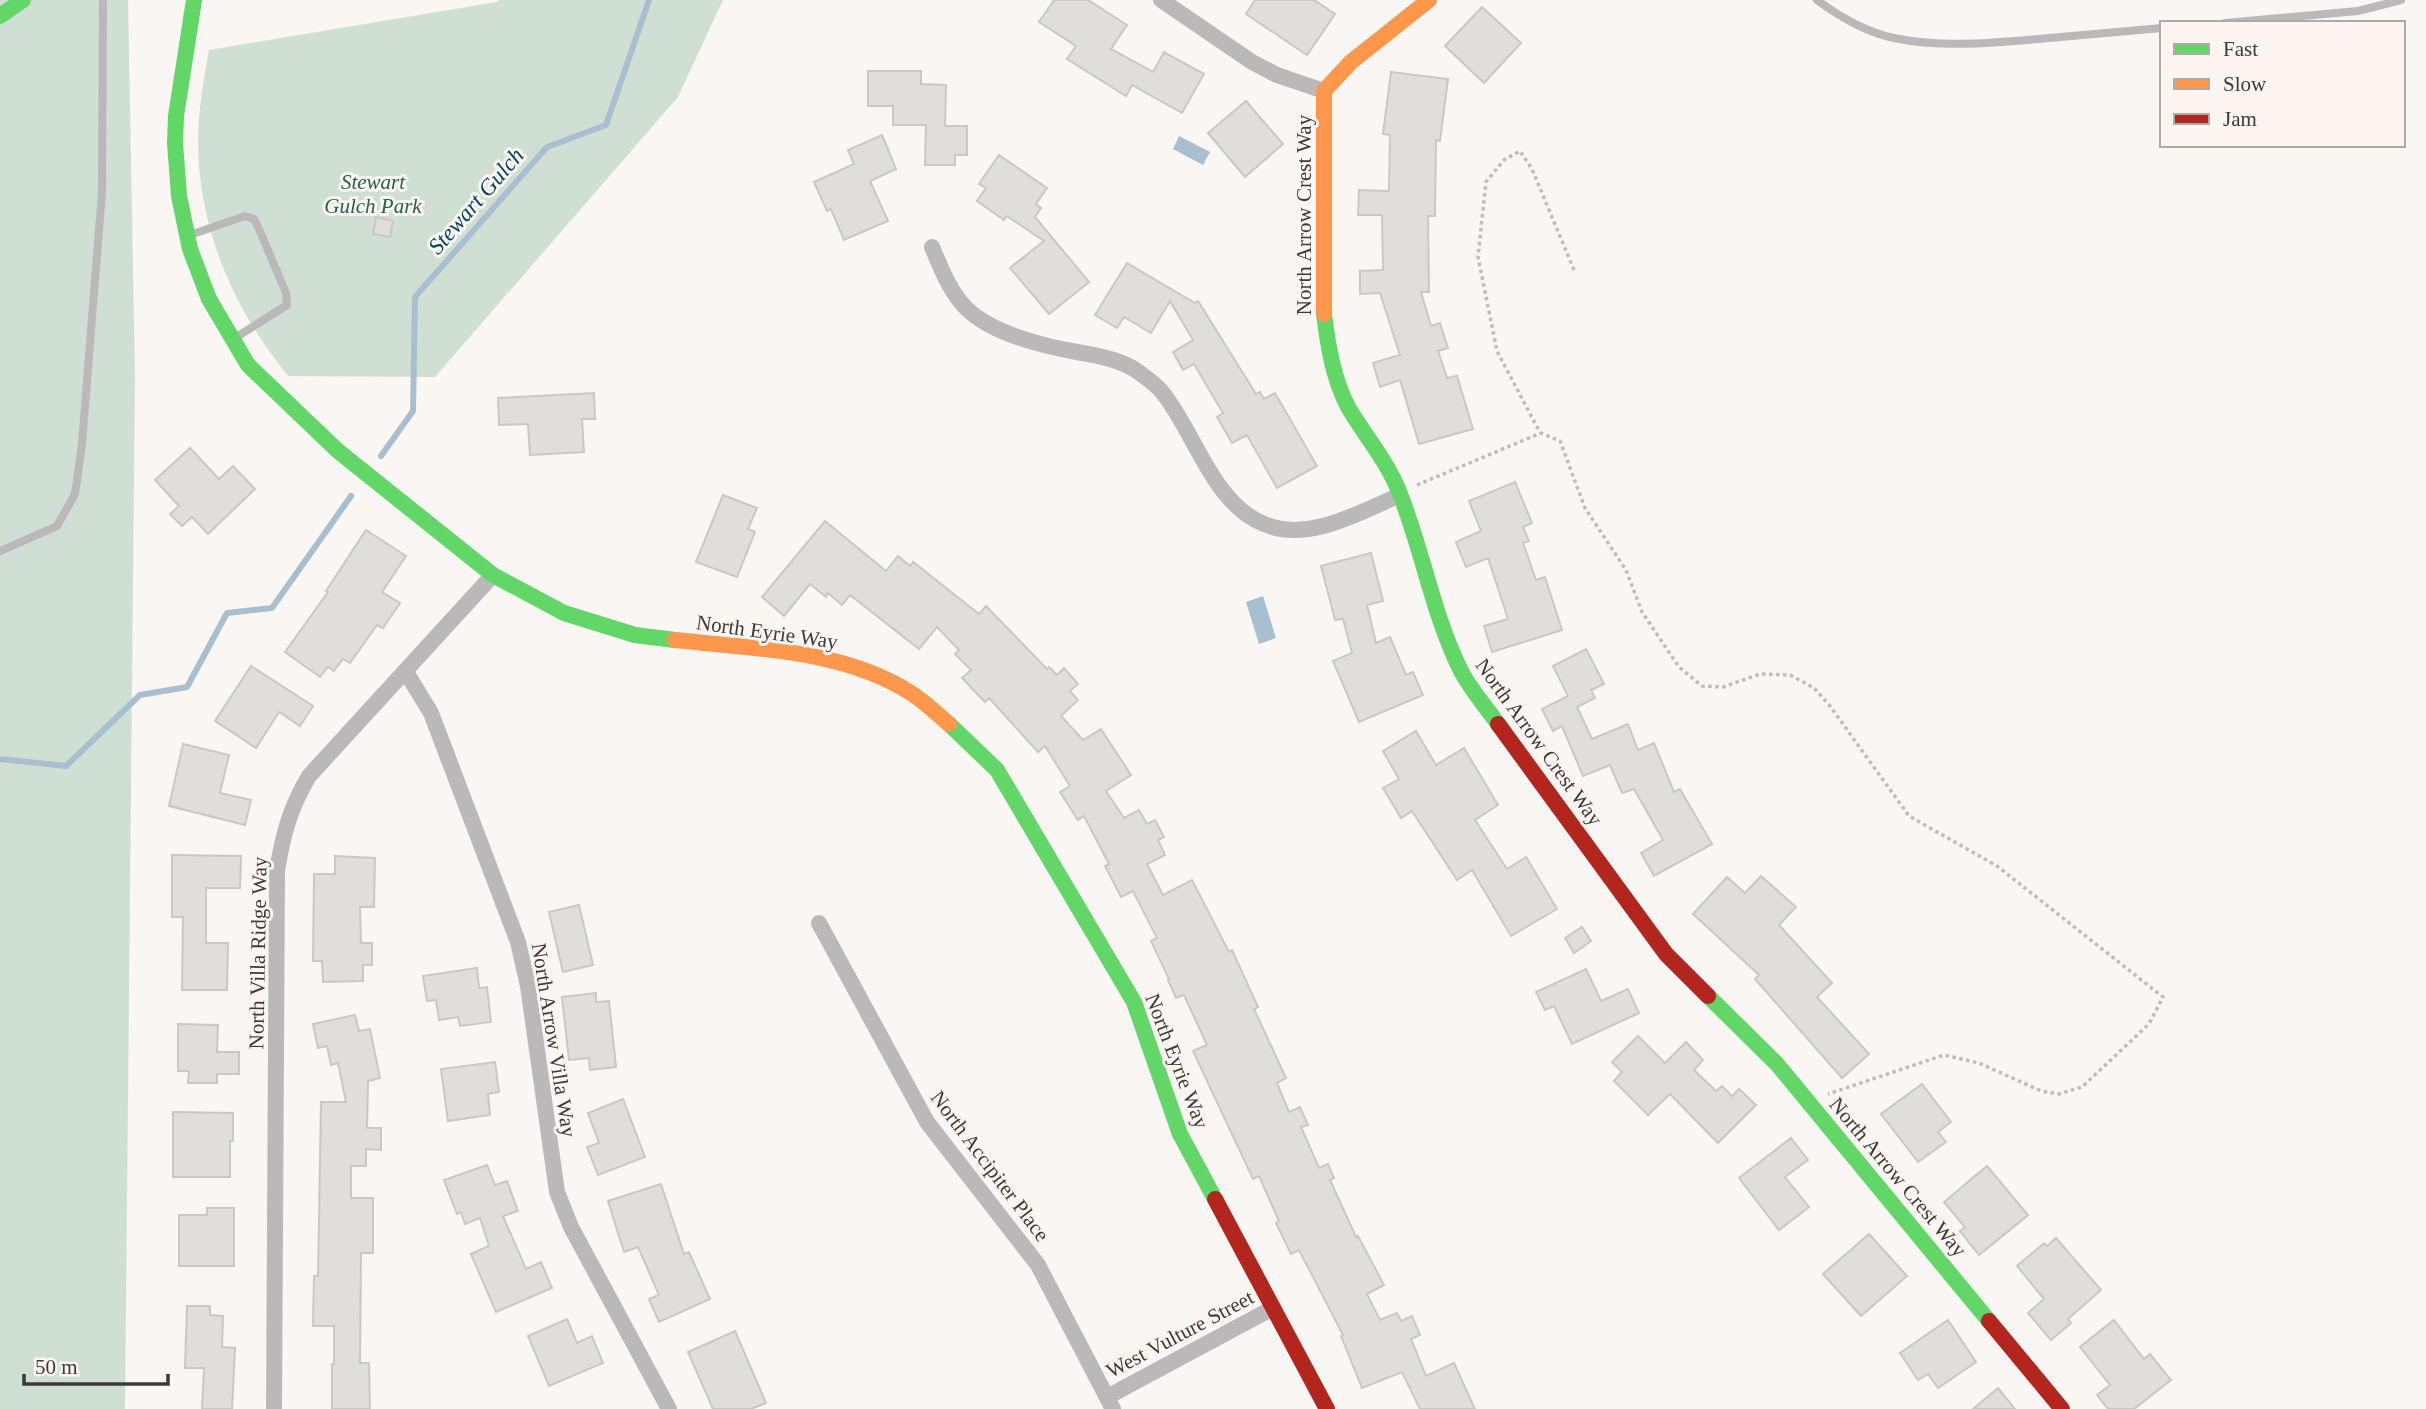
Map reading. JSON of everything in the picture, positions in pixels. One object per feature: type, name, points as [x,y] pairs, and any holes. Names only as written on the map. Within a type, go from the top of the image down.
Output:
[{"type":"street","points":[[0,16],[23,0]]},
{"type":"street","name":"North Eyrie Way","points":[[194,0],[178,89],[175,129],[179,196],[187,237],[209,299],[247,365],[338,451],[493,575],[564,613],[635,635],[825,658],[868,672],[911,693],[963,735],[997,770],[1135,1002],[1180,1134],[1327,1409]]},
{"type":"street","points":[[1161,0],[1252,62],[1277,75],[1324,92]]},
{"type":"street","name":"North Arrow Crest Way","points":[[1429,0],[1351,62],[1324,92],[1324,313],[1336,376],[1348,404],[1406,491],[1447,644],[1463,675],[1666,954],[1777,1065],[2062,1409]]},
{"type":"street","points":[[932,247],[946,279],[966,308],[999,330],[1049,347],[1094,355],[1134,369],[1161,390],[1228,499],[1245,514],[1265,525],[1290,530],[1327,525],[1406,491]]},
{"type":"street","name":"North Villa Ridge Way","points":[[274,1409],[277,871],[284,829],[297,796],[309,776],[493,575]]},
{"type":"street","name":"North Arrow Villa Way","points":[[406,672],[431,713],[518,942],[528,986],[557,1192],[571,1227],[669,1409]]},
{"type":"street","name":"North Accipiter Place","points":[[819,923],[927,1122],[1038,1265],[1110,1403]]},
{"type":"street","name":"West Vulture Street","points":[[1110,1403],[1273,1308]]},
{"type":"lane","points":[[0,551],[57,526],[75,495],[82,444],[102,192],[103,0]]},
{"type":"lane","points":[[1817,0],[1839,16],[1867,29],[1893,38],[1936,43],[1979,44],[2160,28]]},
{"type":"lane","points":[[2247,21],[2358,11],[2401,0]]},
{"type":"lane","points":[[187,237],[245,216],[254,219],[259,229],[286,293],[287,304],[233,339]]},
{"type":"path","points":[[1574,270],[1532,169],[1520,151],[1504,160],[1486,182],[1478,257],[1497,351],[1541,433],[1560,441],[1585,508],[1626,570],[1642,612],[1679,667],[1702,686],[1723,687],[1760,674],[1790,675],[1814,688],[1830,706],[1909,816],[1997,866],[2163,997],[2149,1024],[2082,1087],[2059,1094],[2041,1091],[1979,1063],[1944,1055],[1823,1096]]},
{"type":"path","points":[[1406,491],[1541,433]]},
{"type":"green space","points":[[0,0],[128,0],[135,375],[125,1409],[0,1409]]},
{"type":"green space","name":"Stewart Gulch Park","points":[[499,0],[723,0],[678,97],[435,377],[288,376],[250,322],[222,264],[211,233],[199,169],[198,135],[209,50]]},
{"type":"water","points":[[1179,136],[1210,152],[1203,165],[1173,149]]},
{"type":"water","points":[[1263,596],[1276,638],[1259,644],[1246,602]]},
{"type":"building","points":[[1054,0],[1088,0],[1127,25],[1111,49],[1153,72],[1164,52],[1204,74],[1182,113],[1132,85],[1126,96],[1067,59],[1076,46],[1039,22]]},
{"type":"building","points":[[1255,0],[1314,0],[1335,14],[1307,55],[1246,14]]},
{"type":"building","points":[[1482,7],[1521,43],[1484,83],[1445,46]]},
{"type":"building","points":[[868,71],[921,71],[921,84],[946,85],[945,126],[967,126],[967,155],[955,155],[955,165],[925,165],[926,125],[893,125],[893,106],[868,106]]},
{"type":"building","points":[[1391,72],[1448,79],[1440,141],[1436,140],[1435,216],[1428,216],[1429,292],[1421,292],[1431,326],[1440,323],[1448,348],[1438,351],[1447,378],[1457,376],[1473,429],[1419,444],[1400,380],[1380,387],[1373,363],[1400,355],[1380,293],[1360,294],[1360,271],[1383,270],[1382,215],[1358,215],[1359,190],[1389,191],[1390,135],[1383,134]]},
{"type":"building","points":[[1246,101],[1283,144],[1245,177],[1208,133]]},
{"type":"building","points":[[882,135],[896,169],[870,181],[888,221],[844,240],[831,209],[827,211],[814,182],[854,164],[848,150]]},
{"type":"building","points":[[999,155],[1047,188],[1036,204],[1041,208],[1035,217],[1089,282],[1049,314],[1010,268],[1044,241],[1007,216],[1004,220],[977,201],[986,188],[979,184]]},
{"type":"building","points":[[376,217],[393,221],[390,237],[373,234]]},
{"type":"building","points":[[1127,263],[1195,303],[1198,301],[1256,394],[1260,392],[1264,399],[1275,393],[1317,466],[1277,488],[1247,435],[1232,443],[1217,417],[1223,413],[1194,364],[1183,370],[1173,352],[1193,340],[1170,301],[1151,333],[1124,317],[1117,328],[1095,315]]},
{"type":"building","points":[[594,393],[595,419],[582,419],[584,452],[530,455],[528,424],[499,425],[498,398]]},
{"type":"building","points":[[190,448],[219,479],[233,466],[255,489],[208,534],[192,517],[182,526],[170,514],[179,506],[155,480]]},
{"type":"building","points":[[1515,482],[1532,523],[1523,527],[1529,541],[1523,543],[1536,580],[1545,577],[1562,630],[1492,652],[1484,626],[1508,619],[1488,558],[1466,567],[1456,542],[1481,531],[1469,501]]},
{"type":"building","points":[[723,495],[757,508],[748,529],[755,532],[737,577],[696,562]]},
{"type":"building","points":[[825,521],[886,571],[898,556],[910,566],[913,562],[979,614],[986,606],[1047,669],[1049,667],[1057,675],[1064,668],[1078,684],[1070,691],[1078,700],[1061,716],[1083,740],[1101,729],[1131,775],[1106,791],[1124,818],[1139,810],[1147,824],[1155,820],[1164,837],[1158,840],[1165,855],[1147,864],[1163,895],[1192,880],[1229,952],[1232,950],[1258,1007],[1254,1009],[1286,1078],[1277,1083],[1289,1112],[1300,1107],[1308,1125],[1301,1127],[1319,1168],[1328,1164],[1334,1178],[1330,1180],[1356,1237],[1358,1236],[1384,1285],[1367,1294],[1380,1320],[1397,1313],[1401,1321],[1412,1316],[1420,1335],[1411,1339],[1426,1376],[1454,1363],[1475,1409],[1420,1409],[1402,1372],[1362,1388],[1341,1336],[1343,1335],[1299,1250],[1291,1254],[1276,1223],[1279,1221],[1259,1176],[1253,1179],[1193,1051],[1207,1045],[1184,995],[1176,998],[1151,941],[1157,938],[1133,891],[1121,897],[1105,866],[1109,864],[1084,816],[1078,820],[1060,792],[1070,786],[1045,746],[1038,752],[989,698],[985,702],[962,678],[971,670],[955,654],[959,650],[937,627],[919,649],[850,595],[842,605],[828,593],[826,597],[810,584],[784,616],[762,597]]},
{"type":"building","points":[[366,530],[406,556],[382,592],[400,603],[383,628],[377,625],[350,663],[343,659],[334,671],[328,667],[320,677],[285,652],[328,592],[326,591]]},
{"type":"building","points":[[1371,553],[1383,601],[1367,605],[1376,643],[1390,637],[1406,675],[1413,672],[1423,695],[1359,722],[1333,661],[1352,653],[1343,619],[1335,620],[1321,566]]},
{"type":"building","points":[[1586,649],[1604,684],[1591,690],[1595,698],[1577,707],[1592,739],[1628,724],[1638,750],[1654,743],[1674,792],[1680,789],[1712,844],[1654,876],[1641,853],[1663,840],[1634,789],[1622,793],[1610,765],[1583,776],[1562,726],[1553,731],[1542,709],[1568,696],[1553,666]]},
{"type":"building","points":[[251,666],[313,706],[300,726],[279,712],[256,748],[215,721]]},
{"type":"building","points":[[1416,731],[1436,765],[1464,748],[1498,805],[1475,820],[1507,869],[1526,857],[1557,909],[1511,936],[1472,870],[1457,880],[1412,811],[1401,818],[1383,788],[1399,779],[1383,751]]},
{"type":"building","points":[[183,744],[229,755],[220,793],[251,800],[245,825],[169,806]]},
{"type":"building","points":[[172,855],[241,856],[240,888],[206,888],[206,943],[228,943],[227,990],[182,990],[183,917],[172,917]]},
{"type":"building","points":[[335,856],[375,858],[374,907],[360,907],[361,943],[372,943],[372,965],[363,965],[363,981],[323,982],[322,961],[313,961],[314,874],[335,874]]},
{"type":"building","points":[[1761,876],[1796,907],[1779,925],[1832,983],[1817,997],[1869,1054],[1842,1078],[1755,979],[1759,975],[1693,914],[1727,877],[1745,893]]},
{"type":"building","points":[[579,905],[593,965],[563,972],[549,912]]},
{"type":"building","points":[[1582,927],[1591,941],[1574,953],[1565,938]]},
{"type":"building","points":[[477,968],[479,988],[487,987],[491,1022],[460,1026],[458,1017],[439,1020],[436,1000],[427,1001],[423,976]]},
{"type":"building","points":[[1586,969],[1601,1001],[1628,989],[1639,1013],[1572,1044],[1554,1006],[1545,1010],[1536,992]]},
{"type":"building","points":[[596,993],[596,1002],[609,1001],[616,1067],[590,1070],[589,1058],[569,1060],[562,997]]},
{"type":"building","points":[[355,1015],[359,1031],[370,1029],[380,1078],[368,1081],[367,1128],[381,1128],[381,1150],[366,1149],[366,1166],[351,1166],[351,1198],[373,1198],[373,1253],[361,1253],[360,1363],[369,1363],[370,1409],[332,1409],[334,1326],[313,1326],[314,1276],[318,1276],[321,1102],[346,1102],[338,1063],[331,1065],[327,1046],[318,1048],[313,1024]]},
{"type":"building","points":[[178,1024],[218,1025],[217,1052],[239,1052],[239,1074],[217,1074],[217,1083],[188,1083],[189,1071],[178,1071]]},
{"type":"building","points":[[1638,1036],[1665,1063],[1686,1042],[1703,1060],[1694,1070],[1716,1091],[1722,1086],[1732,1096],[1739,1089],[1756,1105],[1718,1143],[1670,1094],[1648,1115],[1614,1081],[1622,1072],[1612,1062]]},
{"type":"building","points":[[495,1062],[499,1092],[488,1094],[490,1115],[448,1121],[441,1069]]},
{"type":"building","points":[[1922,1084],[1951,1122],[1938,1132],[1946,1142],[1918,1162],[1881,1114]]},
{"type":"building","points":[[623,1099],[645,1157],[598,1175],[587,1147],[599,1143],[588,1113]]},
{"type":"building","points":[[173,1112],[233,1113],[230,1177],[173,1177]]},
{"type":"building","points":[[1791,1138],[1808,1160],[1785,1177],[1809,1207],[1779,1230],[1739,1178]]},
{"type":"building","points":[[487,1165],[495,1185],[507,1181],[518,1211],[503,1216],[526,1269],[541,1262],[552,1288],[496,1312],[471,1254],[489,1246],[480,1218],[465,1224],[461,1212],[457,1214],[444,1180]]},
{"type":"building","points":[[1987,1166],[2028,1215],[1979,1255],[1960,1231],[1965,1227],[1944,1202]]},
{"type":"building","points":[[661,1184],[684,1254],[689,1252],[710,1299],[659,1322],[649,1299],[659,1295],[638,1247],[624,1252],[608,1201]]},
{"type":"building","points":[[207,1208],[234,1208],[234,1266],[179,1266],[179,1215],[207,1215]]},
{"type":"building","points":[[1869,1234],[1907,1276],[1861,1316],[1823,1274]]},
{"type":"building","points":[[2056,1238],[2101,1290],[2068,1319],[2071,1323],[2051,1340],[2028,1313],[2044,1299],[2017,1266],[2044,1243],[2047,1246]]},
{"type":"building","points":[[187,1306],[210,1306],[210,1315],[223,1316],[222,1347],[235,1348],[232,1409],[202,1409],[204,1368],[185,1368]]},
{"type":"building","points":[[567,1319],[577,1343],[592,1336],[603,1363],[549,1386],[528,1336]]},
{"type":"building","points":[[1948,1320],[1976,1362],[1938,1388],[1928,1374],[1918,1380],[1900,1353]]},
{"type":"building","points":[[2114,1320],[2144,1359],[2150,1354],[2171,1380],[2134,1409],[2108,1409],[2097,1395],[2110,1385],[2080,1347]]},
{"type":"building","points":[[735,1331],[766,1403],[751,1409],[713,1409],[688,1352]]},
{"type":"building","points":[[1998,1388],[2015,1409],[1973,1409]]},
{"type":"waterway","name":"Stewart Gulch","points":[[381,456],[413,411],[415,297],[547,147],[606,125],[649,0]]},
{"type":"waterway","name":"Stewart Gulch","points":[[0,759],[66,766],[140,695],[187,687],[227,613],[272,608],[351,496]]},
{"type":"traffic: fast","points":[[0,16],[23,0]]},
{"type":"traffic: fast","points":[[194,0],[176,116],[179,196],[190,249],[209,299],[248,365],[338,451],[493,575],[564,613],[635,635],[675,640]]},
{"type":"traffic: fast","points":[[1324,314],[1338,385],[1348,407],[1395,482],[1451,650],[1474,692],[1498,724]]},
{"type":"traffic: fast","points":[[949,724],[997,770],[1134,1002],[1180,1134],[1215,1199]]},
{"type":"traffic: fast","points":[[1708,996],[1777,1064],[1989,1321]]},
{"type":"traffic: slow","points":[[1324,314],[1324,91],[1351,62],[1429,0]]},
{"type":"traffic: slow","points":[[675,640],[797,653],[856,667],[911,693],[949,724]]},
{"type":"traffic: jam","points":[[1498,724],[1666,954],[1708,996]]},
{"type":"traffic: jam","points":[[1215,1199],[1327,1409]]},
{"type":"traffic: jam","points":[[1989,1321],[2062,1409]]}]
